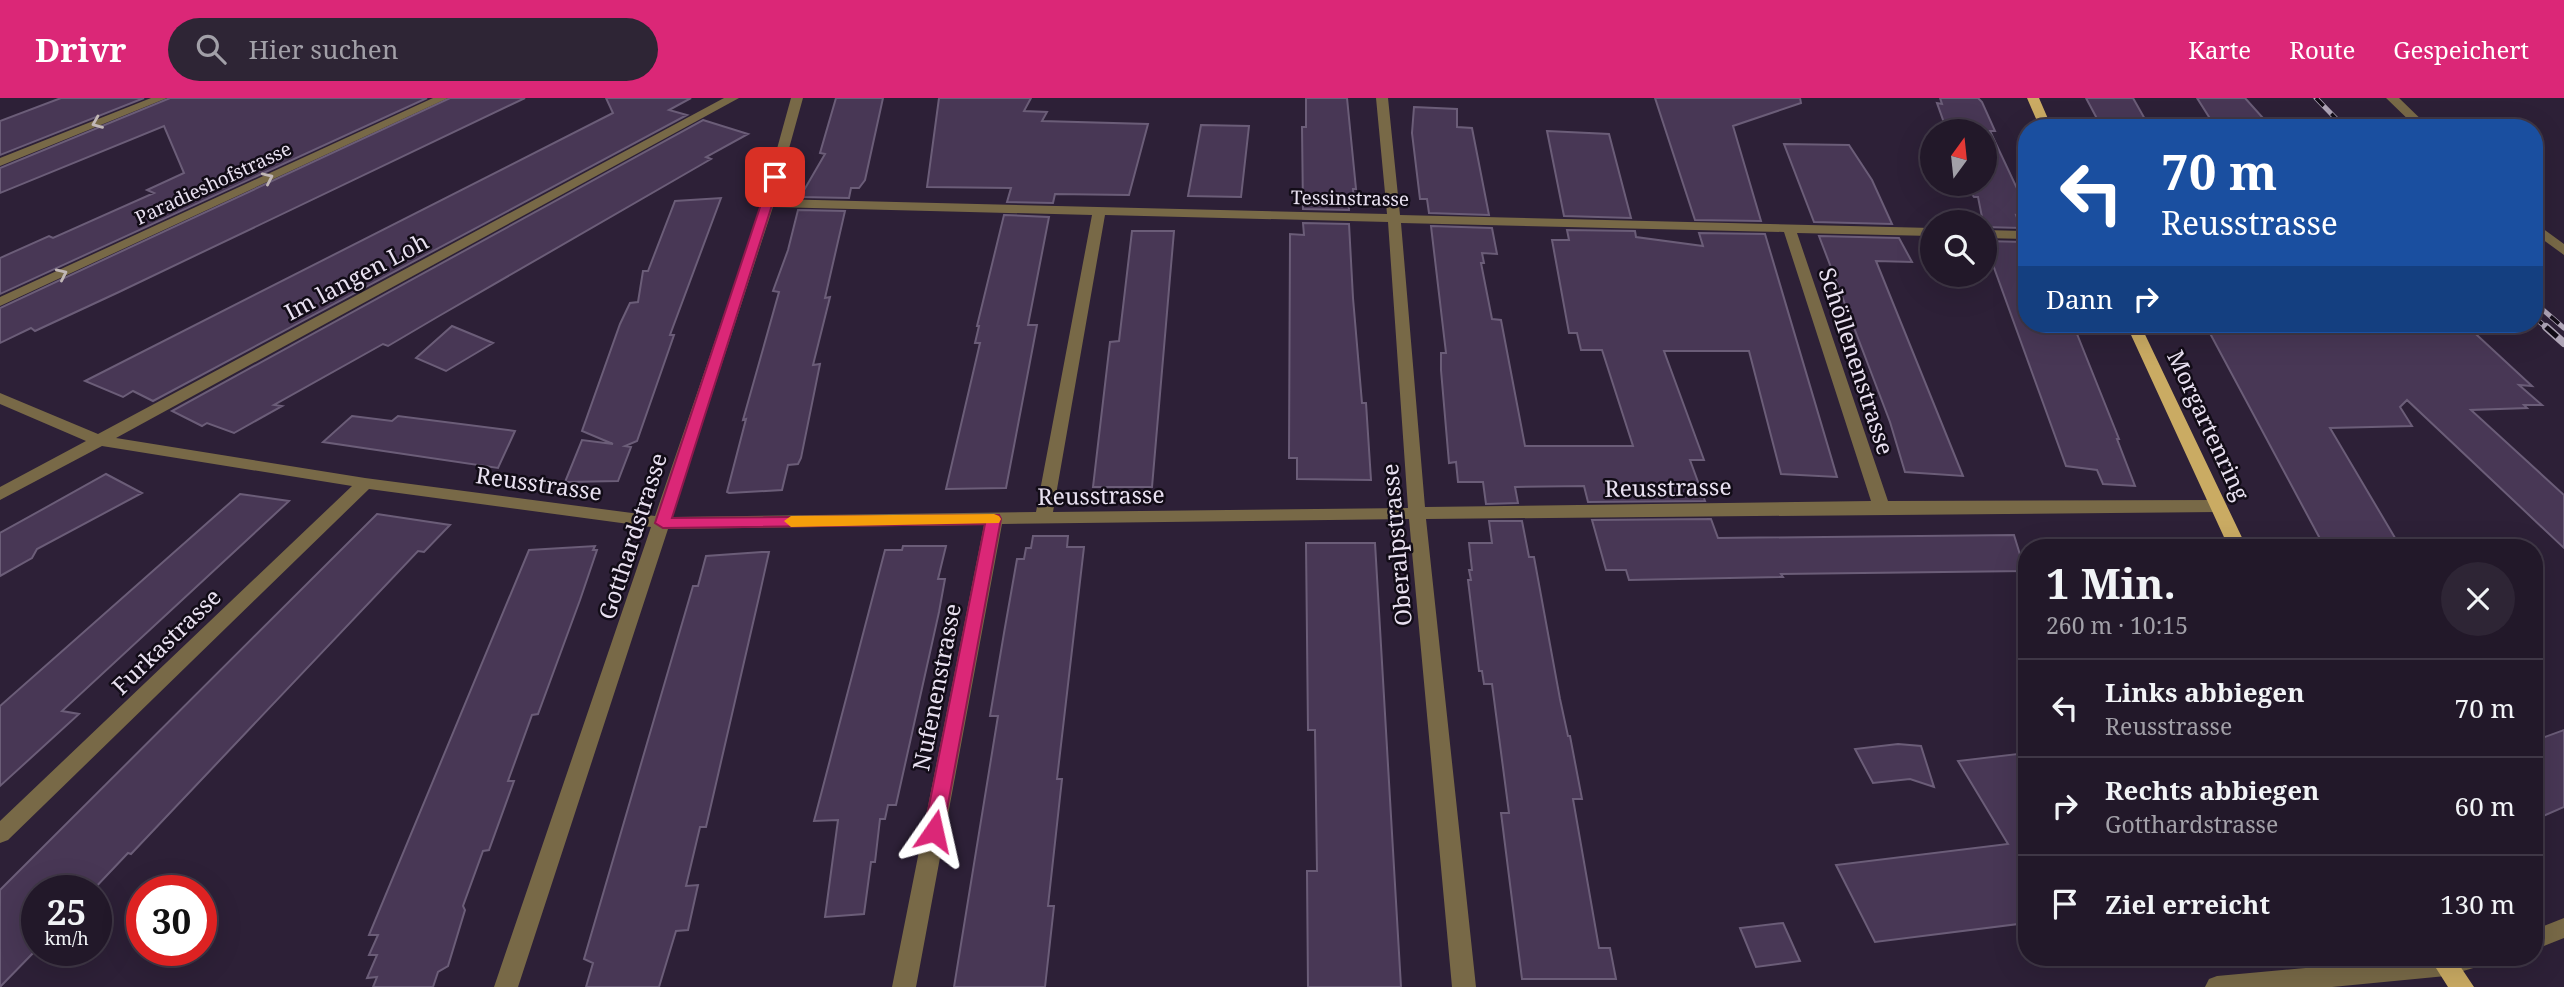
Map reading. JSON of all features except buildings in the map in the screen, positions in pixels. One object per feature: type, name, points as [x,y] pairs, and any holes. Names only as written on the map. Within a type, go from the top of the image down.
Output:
[{"type":"main road","points":[[2033,98],[2042,119]]},
{"type":"main road","name":"Morgartenring","points":[[2137,333],[2234,539]]},
{"type":"main road","points":[[2444,970],[2462,987]]},
{"type":"street","points":[[0,162],[161,98]]},
{"type":"street","name":"Paradieshofstrasse","points":[[0,302],[442,98]]},
{"type":"street","name":"Im langen Loh","points":[[0,494],[733,98]]},
{"type":"street","name":"Gotthardstrasse","points":[[506,987],[768,203],[797,98]]},
{"type":"street","name":"Oberalpstrasse","points":[[1382,98],[1417,513],[1464,987]]},
{"type":"street","points":[[2392,98],[2414,119]]},
{"type":"street","name":"Tessinstrasse","points":[[768,203],[1920,232]]},
{"type":"street","points":[[1043,519],[1099,211]]},
{"type":"street","name":"Schöllenenstrasse","points":[[1789,228],[1881,507]]},
{"type":"street","points":[[1997,234],[2018,235]]},
{"type":"street","points":[[2543,234],[2564,251]]},
{"type":"street","name":"Reusstrasse","points":[[0,398],[98,440],[365,483],[663,523],[1881,507],[2218,506]]},
{"type":"street","name":"Furkastrasse","points":[[0,834],[365,483]]},
{"type":"street","name":"Nufenenstrasse","points":[[904,987],[994,519]]},
{"type":"street","points":[[2543,936],[2564,928]]},
{"type":"street","points":[[2217,987],[2259,981],[2444,970]]},
{"type":"railway","points":[[2316,98],[2336,119]]},
{"type":"railway","points":[[2543,310],[2564,328]]},
{"type":"railway","points":[[2543,325],[2548,329]]},
{"type":"railway","points":[[2546,327],[2564,343]]},
{"type":"slow traffic","points":[[791,521],[994,519]]},
{"type":"route","points":[[775,177],[663,523],[994,519],[934,831]]}]
